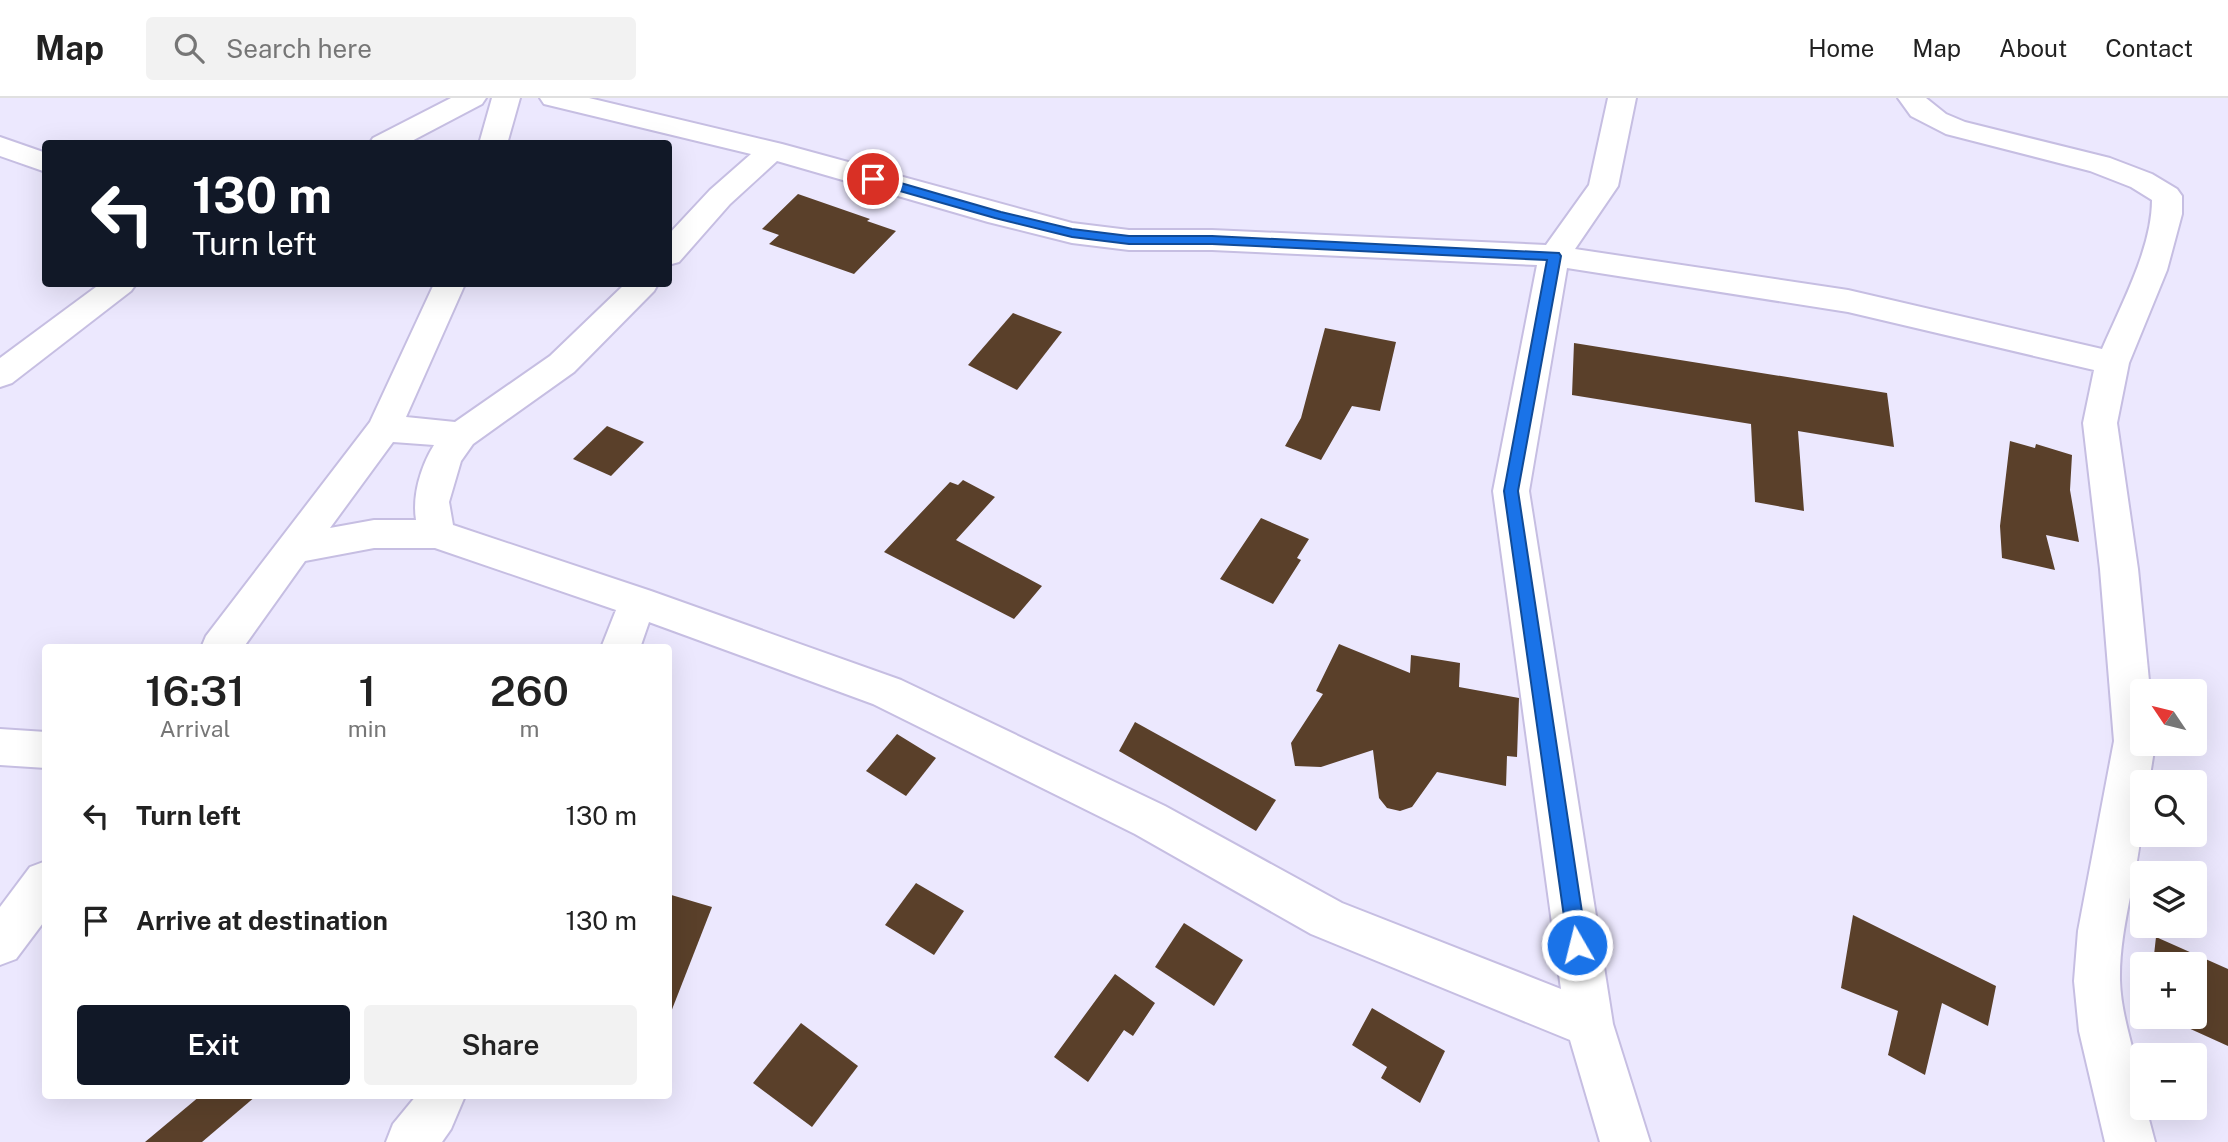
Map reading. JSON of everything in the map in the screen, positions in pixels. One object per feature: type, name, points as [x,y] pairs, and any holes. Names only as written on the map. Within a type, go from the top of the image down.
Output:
[{"type":"street","points":[[391,140],[472,98]]},
{"type":"street","points":[[494,140],[506,98]]},
{"type":"street","points":[[554,98],[772,150],[999,215],[1072,233],[1129,240],[1212,240],[1554,256],[1848,301],[2112,363]]},
{"type":"street","points":[[1622,98],[1603,186],[1554,256],[1511,491],[1589,1024],[1625,1142]]},
{"type":"street","points":[[1912,98],[1924,114],[1951,127],[2059,152],[2145,180],[2167,196],[2167,214],[2151,270],[2112,363],[2100,423],[2119,569],[2135,741],[2101,931],[2097,981],[2103,1031],[2130,1142]]},
{"type":"street","points":[[0,146],[42,162]]},
{"type":"street","points":[[672,251],[720,197],[772,150]]},
{"type":"street","points":[[0,374],[116,287]]},
{"type":"street","points":[[223,644],[384,428],[448,287]]},
{"type":"street","points":[[436,534],[430,502],[445,457],[461,435],[562,364],[640,287]]},
{"type":"street","points":[[384,428],[461,435]]},
{"type":"street","points":[[293,549],[374,534],[436,534],[638,602],[887,692],[1150,820],[1327,919],[1589,1024]]},
{"type":"street","points":[[622,644],[638,602]]},
{"type":"street","points":[[0,747],[42,750]]},
{"type":"street","points":[[0,943],[42,887]]},
{"type":"street","points":[[411,1142],[434,1112],[440,1099]]},
{"type":"building","points":[[798,194],[896,231],[854,274],[769,244],[779,235],[762,229]]},
{"type":"building","points":[[1013,313],[1062,332],[1017,390],[968,365]]},
{"type":"building","points":[[1325,328],[1396,342],[1380,411],[1352,406],[1321,460],[1285,446],[1301,418]]},
{"type":"building","points":[[1574,343],[1887,393],[1894,447],[1798,431],[1804,511],[1755,502],[1751,424],[1572,395]]},
{"type":"building","points":[[607,426],[644,442],[611,476],[573,459]]},
{"type":"building","points":[[2010,441],[2035,448],[2036,444],[2072,455],[2070,490],[2079,542],[2046,535],[2055,570],[2002,558],[2000,526]]},
{"type":"building","points":[[963,480],[995,497],[956,540],[1042,586],[1014,619],[884,552],[950,482],[958,485]]},
{"type":"building","points":[[1261,518],[1309,539],[1297,558],[1301,560],[1273,604],[1220,579]]},
{"type":"building","points":[[1339,644],[1410,673],[1411,655],[1460,663],[1459,687],[1519,698],[1517,757],[1507,756],[1506,786],[1437,772],[1412,807],[1400,811],[1387,808],[1379,798],[1373,750],[1321,767],[1295,766],[1291,743],[1323,694],[1316,691]]},
{"type":"building","points":[[1135,722],[1276,800],[1256,831],[1119,751]]},
{"type":"building","points":[[897,734],[936,758],[906,796],[866,771]]},
{"type":"building","points":[[916,883],[964,911],[934,955],[885,925]]},
{"type":"building","points":[[672,895],[712,907],[672,1009]]},
{"type":"building","points":[[1853,915],[1996,986],[1988,1026],[1942,1003],[1925,1075],[1888,1055],[1898,1011],[1841,988]]},
{"type":"building","points":[[1184,923],[1243,960],[1214,1006],[1155,967]]},
{"type":"building","points":[[2156,938],[2158,938],[2190,952],[2154,952]]},
{"type":"building","points":[[2207,960],[2228,969],[2228,1046],[2190,1029],[2207,1029]]},
{"type":"building","points":[[1115,974],[1155,1003],[1133,1036],[1124,1030],[1088,1082],[1054,1057]]},
{"type":"building","points":[[1372,1008],[1445,1051],[1420,1103],[1381,1078],[1387,1067],[1352,1045]]},
{"type":"building","points":[[801,1023],[858,1066],[812,1127],[753,1083]]},
{"type":"building","points":[[196,1099],[252,1099],[202,1142],[145,1142]]},
{"type":"route","points":[[873,179],[1072,233],[1129,240],[1212,240],[1554,256],[1511,491],[1577,945]]}]
